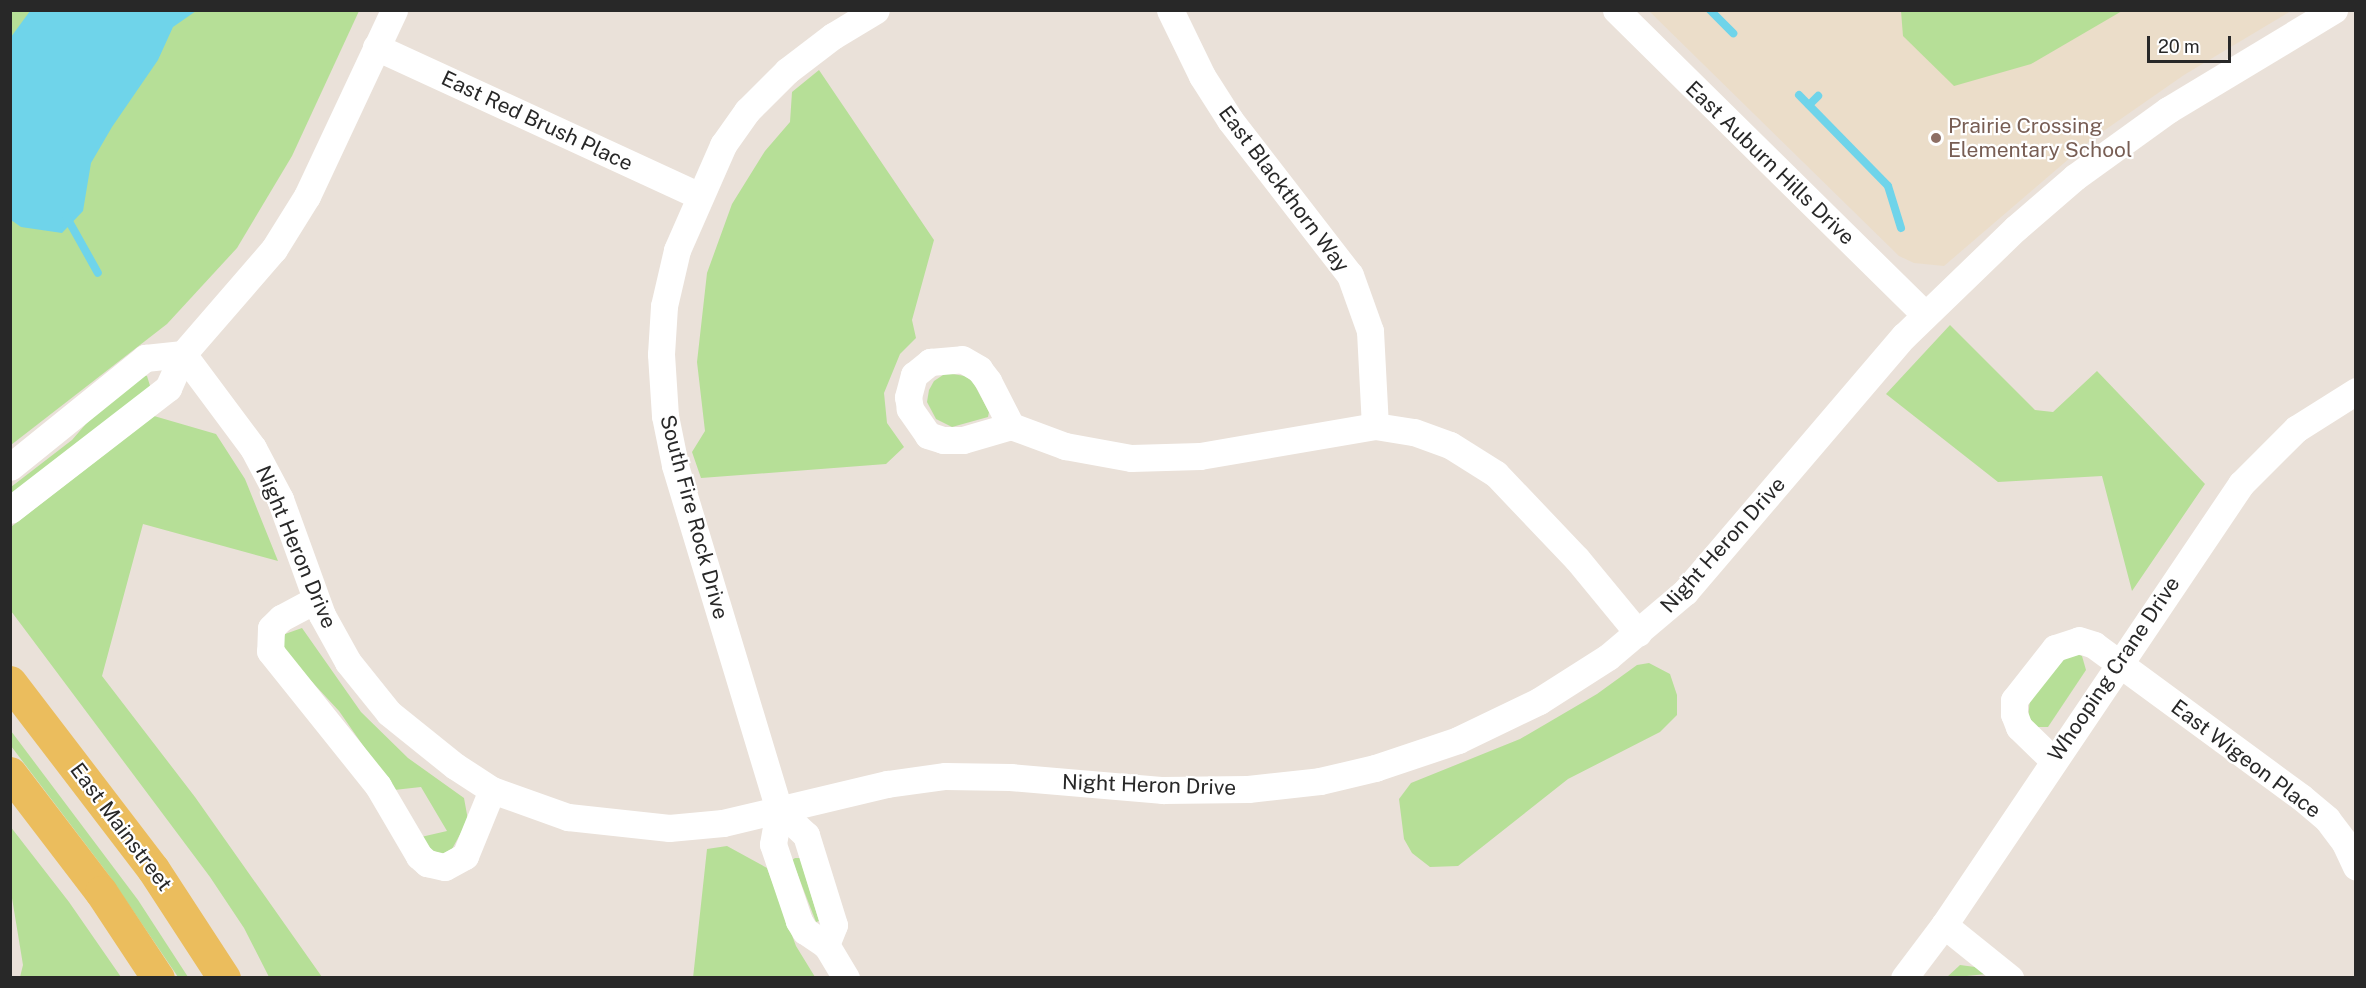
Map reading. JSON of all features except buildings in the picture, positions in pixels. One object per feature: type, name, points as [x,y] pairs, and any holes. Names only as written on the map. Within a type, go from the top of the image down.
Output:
[{"type":"main road","name":"East Mainstreet","points":[[10,682],[160,879],[224,978]]},
{"type":"main road","points":[[10,773],[101,892],[158,978]]},
{"type":"street","points":[[10,510],[168,388],[183,354],[258,271],[292,222],[394,10]]},
{"type":"street","name":"South Fire Rock Drive","points":[[779,810],[675,465],[665,416],[661,354],[664,306],[677,250],[698,195],[723,145],[761,97],[816,48],[876,10]]},
{"type":"street","name":"East Blackthorn Way","points":[[1170,10],[1202,76],[1230,120],[1350,274],[1370,331],[1374,426]]},
{"type":"street","name":"East Auburn Hills Drive","points":[[1616,10],[1925,315]]},
{"type":"street","name":"Night Heron Drive","points":[[183,354],[253,448],[280,499],[315,600],[348,662],[389,713],[455,766],[492,790],[568,817],[646,828],[705,826],[888,784],[945,776],[1010,777],[1173,790],[1248,789],[1320,781],[1400,761],[1488,726],[1570,682],[1638,633],[1704,572],[1925,315],[2016,228],[2105,154],[2224,74],[2334,10]]},
{"type":"street","name":"East Red Brush Place","points":[[376,46],[698,195]]},
{"type":"street","points":[[10,466],[145,358],[183,354]]},
{"type":"street","name":"Whooping Crane Drive","points":[[1904,978],[1944,925],[2241,484],[2296,429],[2355,391]]},
{"type":"street","points":[[1011,426],[1088,451],[1154,459],[1200,456],[1374,426],[1414,432],[1450,445],[1496,474],[1577,559],[1638,633]]},
{"type":"street","points":[[315,600],[281,618],[271,628],[270,651],[378,786],[419,856],[427,863],[445,867],[465,856],[492,790]]},
{"type":"street","name":"East Wigeon Place","points":[[2053,760],[2019,727],[2014,714],[2014,700],[2055,648],[2068,641],[2094,645],[2119,666],[2327,819],[2345,843],[2355,867]]},
{"type":"street","points":[[779,810],[806,836],[834,925],[826,945],[846,978]]},
{"type":"street","points":[[1944,925],[2010,978]]},
{"type":"shaded area","name":"Prairie Crossing Elementary School","points":[[1649,11],[2291,11],[2184,75],[2092,139],[1944,266],[1914,263],[1899,256]]},
{"type":"green space","points":[[1901,10],[2122,11],[2031,64],[1954,86],[1903,36]]},
{"type":"green space","points":[[10,11],[359,11],[292,156],[237,248],[167,324],[11,445]]},
{"type":"green space","points":[[819,70],[934,240],[912,320],[916,338],[900,354],[884,393],[887,423],[904,447],[886,464],[701,478],[692,452],[705,431],[697,362],[707,273],[732,204],[765,151],[790,122],[792,92]]},
{"type":"green space","points":[[1950,325],[2035,410],[2053,412],[2097,371],[2205,484],[2132,591],[2102,476],[1998,482],[1886,394]]},
{"type":"green space","points":[[946,373],[965,376],[973,382],[989,412],[988,417],[952,427],[936,419],[927,402],[929,390],[934,381]]},
{"type":"green space","points":[[141,374],[147,376],[151,389],[11,498],[11,487],[72,440],[98,410]]},
{"type":"green space","points":[[154,416],[216,434],[245,479],[278,561],[143,524],[102,676],[195,797],[322,977],[269,977],[244,928],[210,877],[11,611],[11,527]]},
{"type":"green space","points":[[302,628],[361,712],[408,758],[464,798],[468,820],[452,849],[442,854],[428,849],[421,837],[447,831],[421,787],[394,790],[339,711],[288,656],[282,642],[285,634]]},
{"type":"green space","points":[[2074,653],[2082,656],[2086,670],[2048,727],[2035,727],[2028,719],[2030,699],[2065,658]]},
{"type":"green space","points":[[1649,663],[1670,674],[1677,695],[1677,715],[1660,732],[1568,779],[1458,866],[1430,867],[1412,853],[1404,839],[1399,799],[1411,783],[1520,739],[1597,694],[1637,665]]},
{"type":"green space","points":[[11,731],[138,900],[188,977],[178,977],[108,874],[11,746]]},
{"type":"green space","points":[[10,826],[69,902],[121,977],[20,977],[23,965],[11,892]]},
{"type":"green space","points":[[727,846],[767,868],[796,946],[815,977],[693,978],[707,849]]},
{"type":"green space","points":[[800,858],[819,921],[816,922],[792,860]]},
{"type":"green space","points":[[1960,965],[1975,967],[1987,974],[1946,978]]},
{"type":"water","points":[[30,11],[196,11],[173,27],[158,60],[112,127],[91,163],[83,211],[62,233],[21,227],[11,220],[11,37]]},
{"type":"waterway","points":[[1710,10],[1733,33]]},
{"type":"waterway","points":[[1799,95],[1888,186],[1901,228]]},
{"type":"waterway","points":[[1809,105],[1818,96]]},
{"type":"waterway","points":[[66,216],[98,273]]},
{"type":"place","name":"Prairie Crossing Elementary School","points":[[1936,138]]}]
